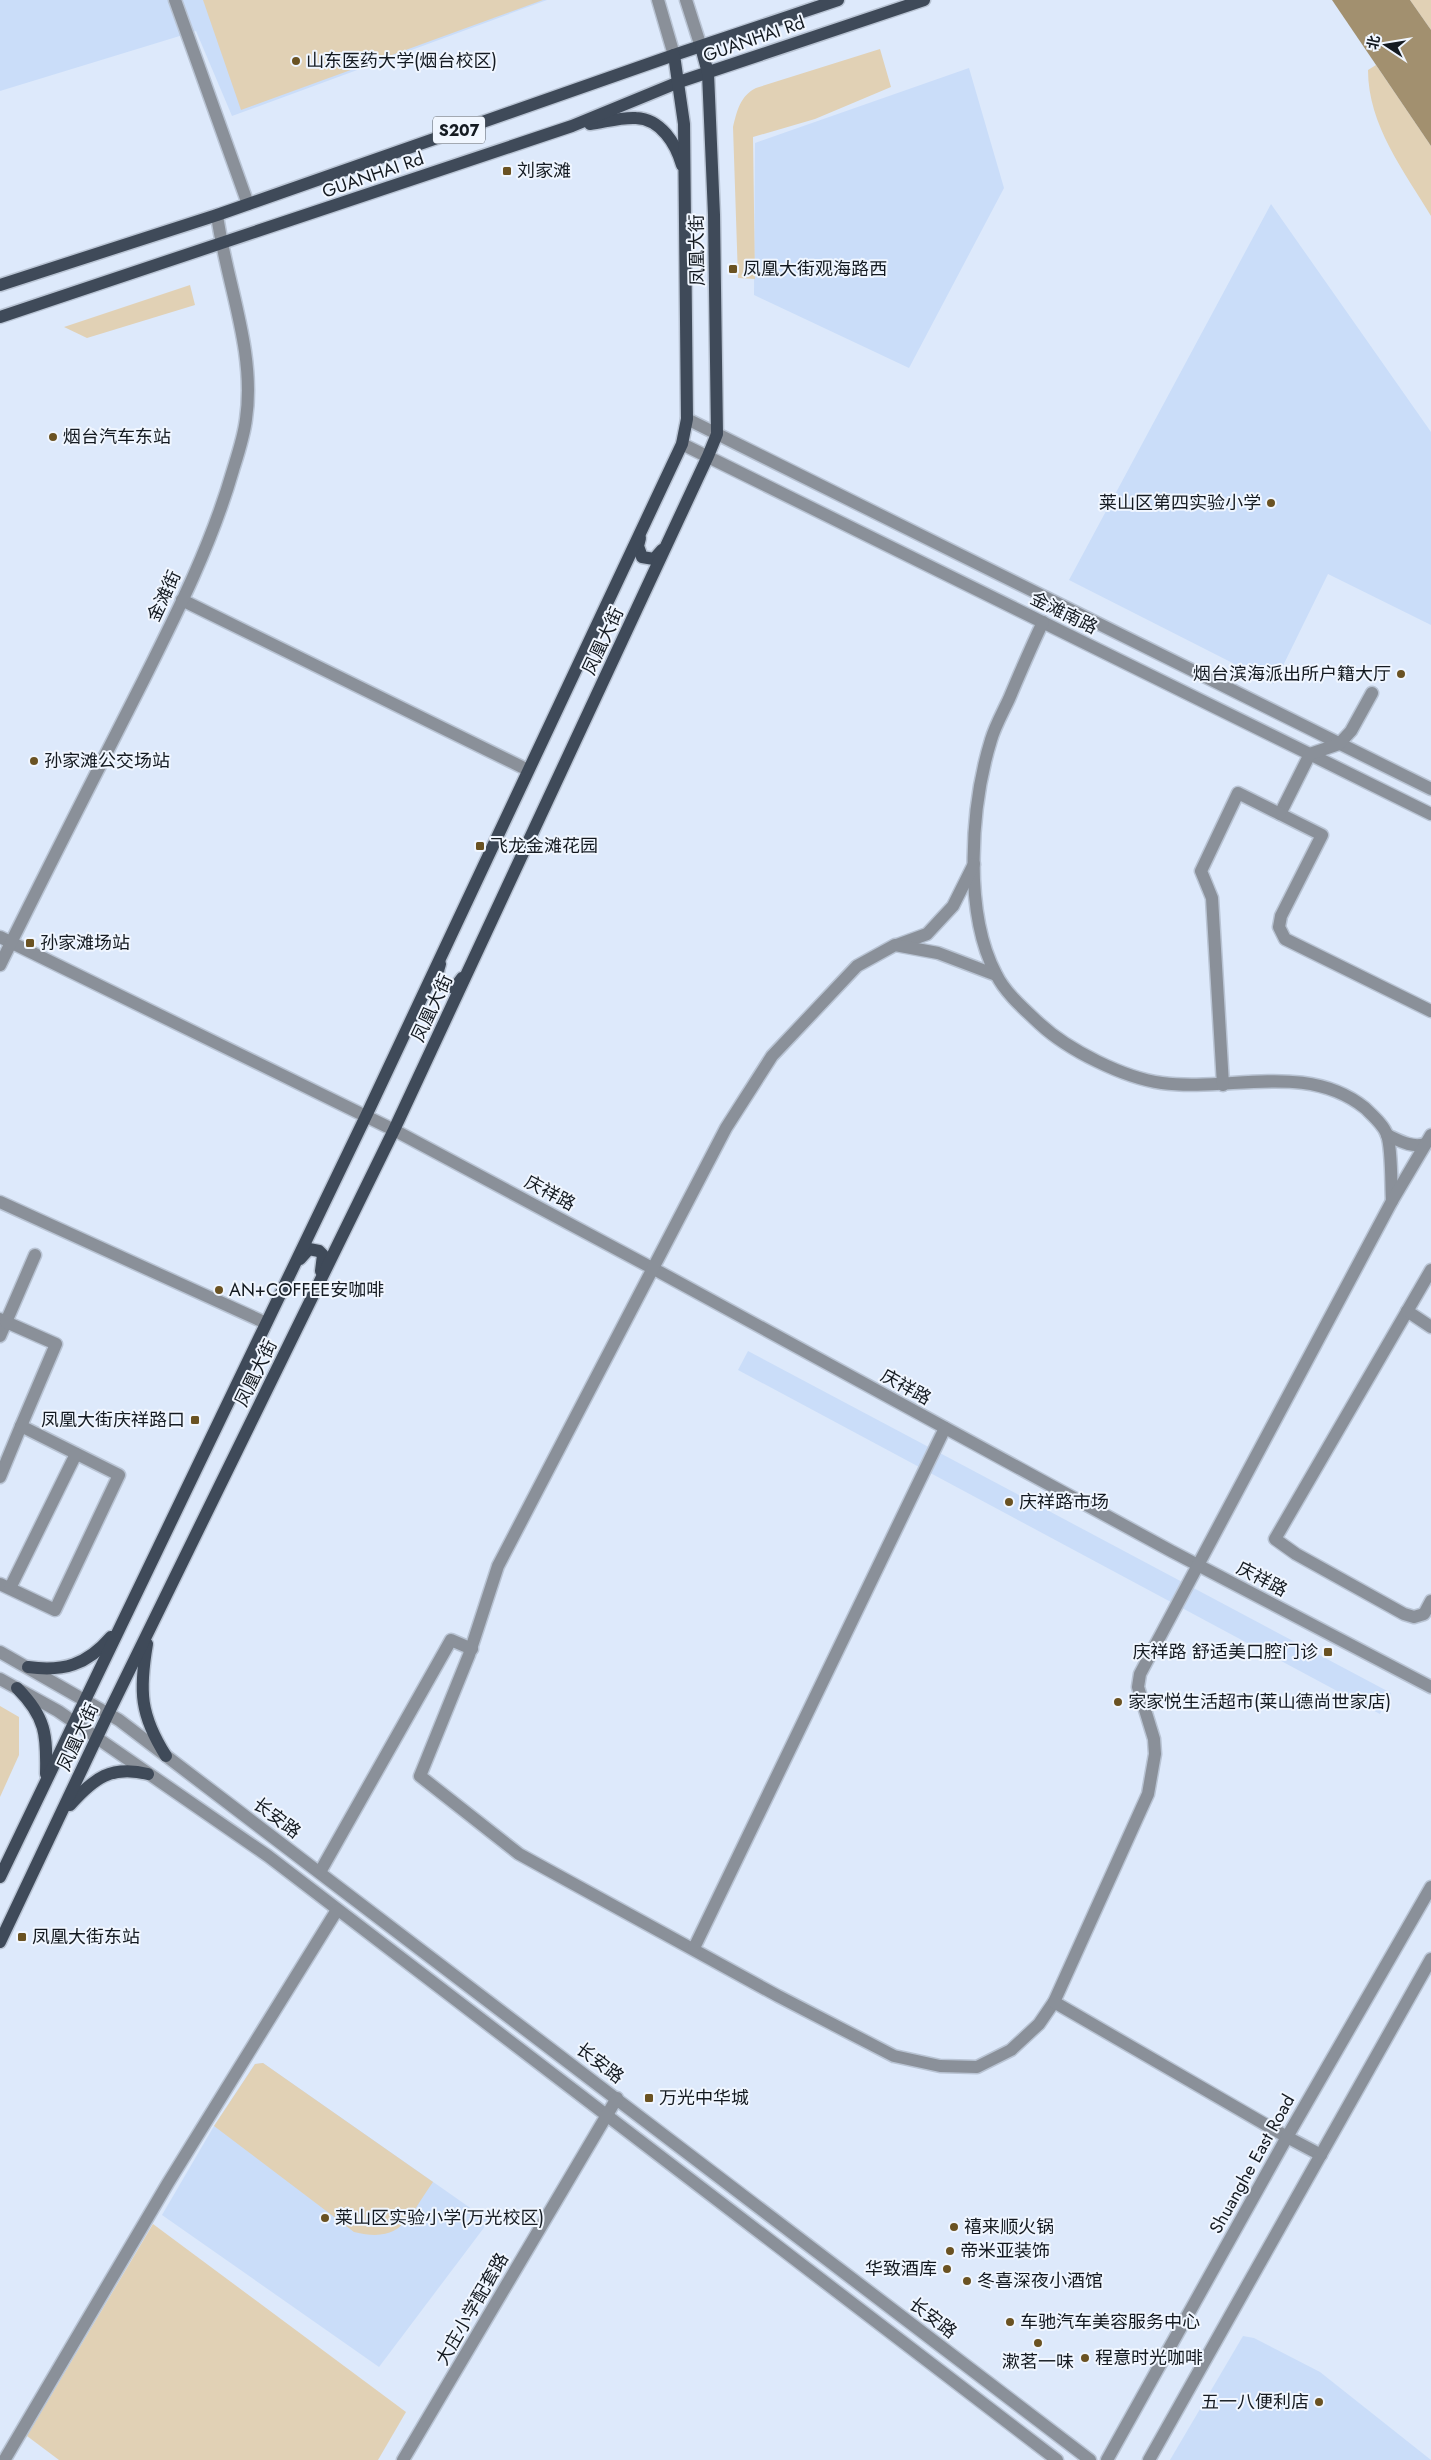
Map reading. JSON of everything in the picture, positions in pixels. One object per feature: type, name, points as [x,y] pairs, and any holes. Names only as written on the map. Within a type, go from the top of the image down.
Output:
[{"type":"main road","name":"S207","points":[[700,47],[838,0]]},
{"type":"main road","name":"GUANHAI Rd","points":[[0,317],[572,126],[679,82],[924,0]]},
{"type":"main road","name":"GUANHAI Rd","points":[[0,285],[217,215],[700,47]]},
{"type":"main road","name":"凤凰大街","points":[[0,1942],[108,1714],[394,1130],[708,456],[716,434],[714,215],[708,73],[700,47]]},
{"type":"main road","name":"凤凰大街","points":[[0,1877],[366,1116],[682,444],[687,419],[686,179],[684,124],[674,55]]},
{"type":"main road","points":[[572,126],[637,118],[654,123],[669,137],[678,153],[686,179]]},
{"type":"main road","points":[[645,521],[638,546],[639,553],[648,560],[654,559],[659,554],[674,530]]},
{"type":"main road","points":[[445,948],[438,970],[439,982],[443,986],[448,988],[456,986],[473,960]]},
{"type":"main road","points":[[287,1280],[309,1249],[319,1251],[322,1255],[323,1267],[311,1299]]},
{"type":"main road","points":[[28,1667],[46,1669],[65,1668],[87,1658],[105,1643],[120,1625]]},
{"type":"main road","points":[[149,1632],[142,1672],[142,1700],[152,1733],[166,1756]]},
{"type":"main road","points":[[17,1688],[33,1705],[40,1716],[44,1732],[46,1780]]},
{"type":"main road","points":[[61,1814],[90,1783],[104,1775],[135,1771],[148,1774]]},
{"type":"street","points":[[175,0],[248,204]]},
{"type":"street","points":[[658,0],[674,55]]},
{"type":"street","points":[[686,0],[700,47]]},
{"type":"street","name":"金滩街","points":[[0,965],[6,940],[182,600],[221,512],[246,419],[248,375],[240,325],[221,244],[217,215]]},
{"type":"street","name":"金滩南路","points":[[687,419],[1431,790]]},
{"type":"street","name":"金滩南路","points":[[682,444],[1431,814]]},
{"type":"street","points":[[842,522],[852,502]]},
{"type":"street","points":[[182,600],[528,770]]},
{"type":"street","points":[[1043,622],[991,739],[978,799],[974,832],[978,920],[996,975],[1030,1014],[1048,1031],[1066,1044],[1112,1067],[1162,1083],[1224,1085],[1247,1081],[1314,1084],[1347,1097],[1364,1108],[1379,1122],[1387,1135],[1392,1202]]},
{"type":"street","points":[[1280,814],[1310,754],[1339,744],[1351,731],[1372,693]]},
{"type":"street","points":[[1224,1085],[1212,898],[1202,871],[1238,793],[1322,835],[1281,916],[1279,927],[1281,935],[1294,944],[1431,1011]]},
{"type":"street","points":[[974,864],[953,906],[927,934],[895,945],[857,966],[772,1056],[726,1128],[498,1566],[472,1649],[420,1776],[520,1854],[694,1948],[778,1996],[894,2056],[940,2066],[977,2066],[1011,2050],[1039,2024],[1054,2002],[1148,1794],[1155,1754],[1154,1739],[1138,1687],[1140,1674],[1392,1202],[1428,1140]]},
{"type":"street","name":"庆祥路","points":[[6,940],[394,1130],[654,1269],[1199,1566],[1431,1687]]},
{"type":"street","points":[[895,945],[938,953],[996,975]]},
{"type":"street","points":[[1387,1135],[1406,1144],[1419,1146],[1428,1140]]},
{"type":"street","points":[[0,1202],[266,1323]]},
{"type":"street","points":[[0,1336],[3,1320],[35,1255]]},
{"type":"street","points":[[1431,1270],[1275,1539],[1296,1554],[1404,1614],[1414,1617],[1424,1614],[1431,1601]]},
{"type":"street","points":[[1407,1311],[1431,1327]]},
{"type":"street","points":[[0,1477],[56,1344],[3,1320]]},
{"type":"street","points":[[21,1426],[118,1475],[55,1610],[5,1586],[76,1454]]},
{"type":"street","points":[[694,1948],[945,1428]]},
{"type":"street","points":[[320,1872],[451,1640],[472,1649]]},
{"type":"street","name":"长安路","points":[[0,1652],[85,1699],[166,1756],[1090,2460]]},
{"type":"street","name":"长安路","points":[[0,1679],[74,1722],[268,1856],[1057,2460]]},
{"type":"street","name":"Shuanghe East Road","points":[[1107,2460],[1287,2137],[1431,1887]]},
{"type":"street","points":[[4,2458],[168,2183],[337,1910]]},
{"type":"street","points":[[1150,2460],[1431,1959]]},
{"type":"street","points":[[1054,2002],[1321,2155]]},
{"type":"street","name":"大庄小学配套路","points":[[403,2460],[617,2098]]},
{"type":"shaded area","name":"山东医药大学(烟台校区)","points":[[0,0],[547,0],[232,116],[196,31],[0,91]]},
{"type":"shaded area","points":[[203,0],[543,0],[241,110]]},
{"type":"shaded area","points":[[1332,0],[1410,0],[1431,30],[1431,146]]},
{"type":"shaded area","points":[[1410,0],[1431,0],[1431,30]]},
{"type":"shaded area","points":[[880,49],[891,87],[815,119],[753,137],[755,279],[738,278],[733,127],[738,110],[746,95],[756,88]]},
{"type":"shaded area","points":[[1376,65],[1431,146],[1431,216],[1389,147],[1374,110],[1368,70]]},
{"type":"shaded area","points":[[969,68],[1004,188],[909,368],[754,295],[755,143]]},
{"type":"shaded area","name":"莱山区第四实验小学","points":[[1271,204],[1431,432],[1431,625],[1328,574],[1274,684],[1069,580]]},
{"type":"shaded area","points":[[190,285],[195,305],[87,338],[64,327]]},
{"type":"shaded area","name":"庆祥路市场","points":[[748,1351],[1391,1693],[1380,1714],[738,1370]]},
{"type":"shaded area","points":[[0,1706],[19,1717],[19,1755],[0,1797]]},
{"type":"shaded area","name":"莱山区实验小学(万光校区)","points":[[263,2063],[489,2221],[379,2367],[162,2215],[214,2126],[255,2064]]},
{"type":"shaded area","points":[[263,2063],[433,2182],[402,2225],[394,2231],[383,2234],[370,2235],[354,2232],[214,2126],[255,2064]]},
{"type":"shaded area","points":[[153,2224],[406,2412],[378,2460],[59,2460],[27,2436]]},
{"type":"shaded area","points":[[1243,2336],[1254,2338],[1320,2372],[1431,2460],[1170,2460]]},
{"type":"place","name":"山东医药大学(烟台校区)","points":[[296,61]]},
{"type":"place","name":"刘家滩","points":[[507,171]]},
{"type":"place","name":"凤凰大街观海路西","points":[[733,269]]},
{"type":"place","name":"烟台汽车东站","points":[[53,437]]},
{"type":"place","name":"莱山区第四实验小学","points":[[1271,503]]},
{"type":"place","name":"烟台滨海派出所户籍大厅","points":[[1401,674]]},
{"type":"place","name":"孙家滩公交场站","points":[[34,761]]},
{"type":"place","name":"飞龙金滩花园","points":[[480,846]]},
{"type":"place","name":"孙家滩场站","points":[[30,943]]},
{"type":"place","name":"AN+COFFEE安咖啡","points":[[219,1290]]},
{"type":"place","name":"凤凰大街庆祥路口","points":[[195,1420]]},
{"type":"place","name":"庆祥路市场","points":[[1009,1502]]},
{"type":"place","name":"庆祥路 舒适美口腔门诊","points":[[1328,1652]]},
{"type":"place","name":"家家悦生活超市(莱山德尚世家店)","points":[[1118,1702]]},
{"type":"place","name":"凤凰大街东站","points":[[22,1937]]},
{"type":"place","name":"万光中华城","points":[[649,2098]]},
{"type":"place","name":"莱山区实验小学(万光校区)","points":[[325,2218]]},
{"type":"place","name":"禧来顺火锅","points":[[954,2227]]},
{"type":"place","name":"帝米亚装饰","points":[[950,2251]]},
{"type":"place","name":"华致酒库","points":[[947,2269]]},
{"type":"place","name":"冬喜深夜小酒馆","points":[[967,2281]]},
{"type":"place","name":"车驰汽车美容服务中心","points":[[1010,2322]]},
{"type":"place","name":"漱茗一味","points":[[1038,2343]]},
{"type":"place","name":"程意时光咖啡","points":[[1085,2358]]},
{"type":"place","name":"五一八便利店","points":[[1319,2402]]}]
